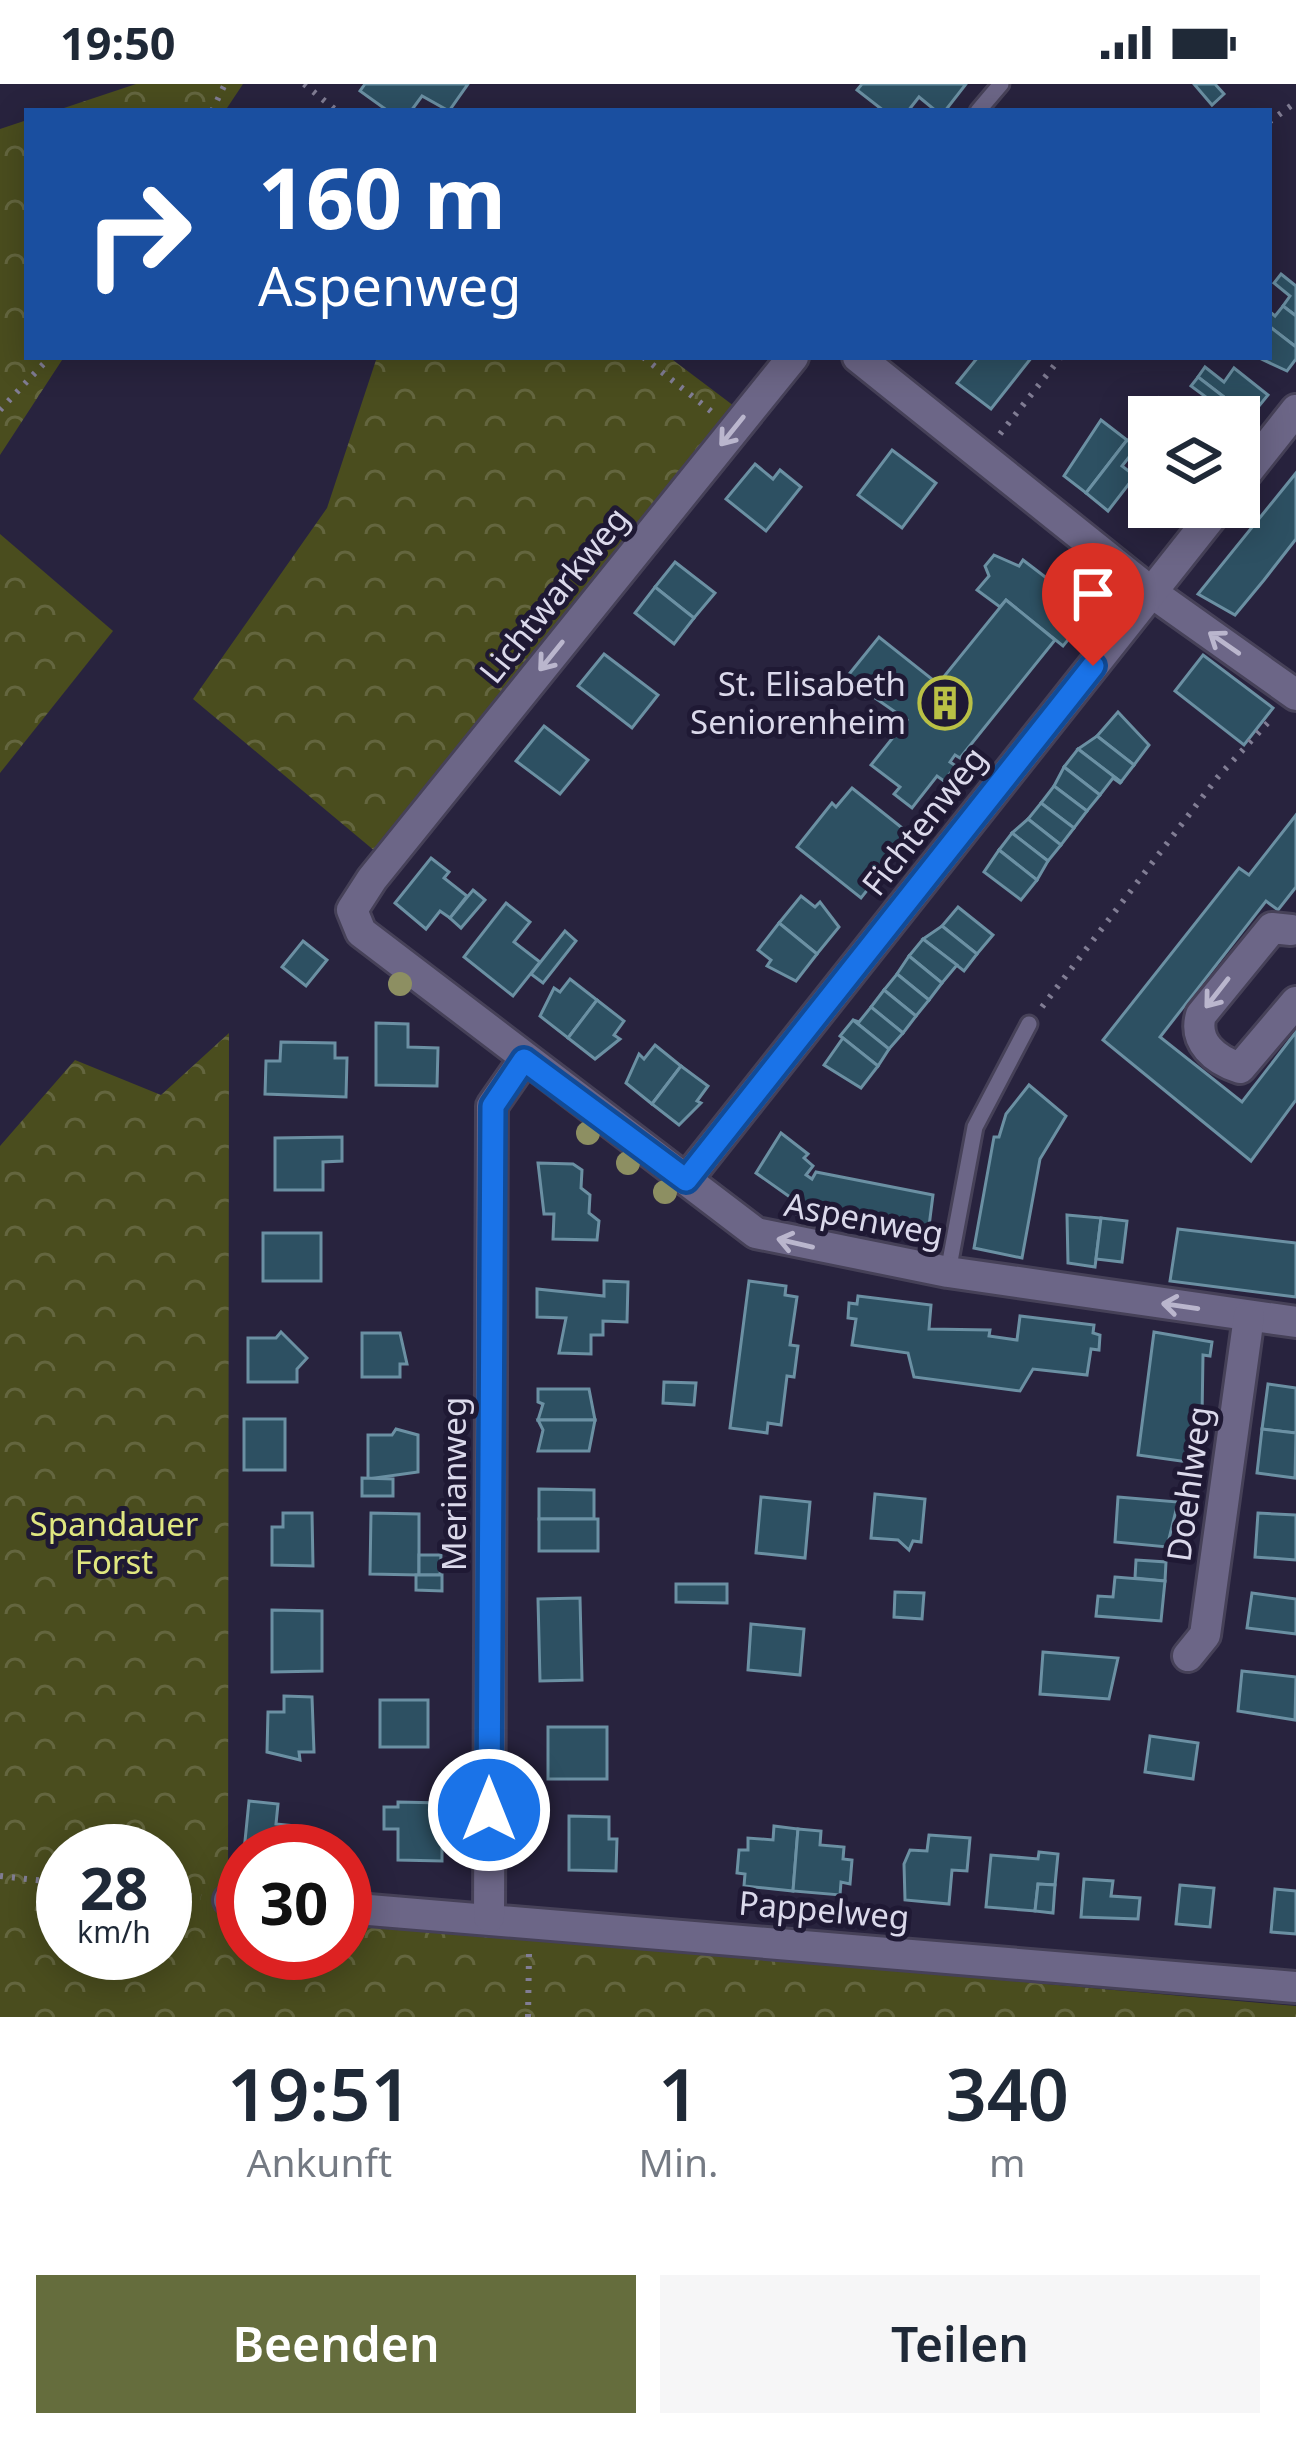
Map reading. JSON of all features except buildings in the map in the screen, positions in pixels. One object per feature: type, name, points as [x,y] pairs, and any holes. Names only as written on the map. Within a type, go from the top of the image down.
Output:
[{"type":"street","name":"Lichtwarkweg","points":[[372,879],[790,360]]},
{"type":"street","points":[[862,360],[985,454],[1151,592],[1295,695]]},
{"type":"street","points":[[1260,455],[1296,410]]},
{"type":"street","name":"Fichtenweg","points":[[686,1180],[1202,528]]},
{"type":"street","name":"Aspenweg","points":[[372,879],[352,910],[361,932],[756,1233],[948,1272],[1296,1322]]},
{"type":"street","points":[[1294,930],[1272,928],[1259,940],[1201,1015],[1196,1030],[1202,1043],[1240,1068],[1296,1002]]},
{"type":"street","name":"Merianweg","points":[[488,1917],[493,1106],[524,1060]]},
{"type":"street","name":"Doehlweg","points":[[1188,1656],[1204,1635],[1249,1316]]},
{"type":"street","name":"Pappelweg","points":[[372,1910],[1296,1987]]},
{"type":"lane","points":[[981,108],[1001,84]]},
{"type":"lane","points":[[948,1272],[975,1126],[1029,1024]]},
{"type":"path","points":[[304,84],[333,108]]},
{"type":"path","points":[[0,410],[47,360]]},
{"type":"path","points":[[647,360],[733,429]]},
{"type":"path","points":[[985,454],[1059,360]]},
{"type":"path","points":[[1029,1024],[1217,778],[1295,695]]},
{"type":"path","points":[[0,1876],[36,1880]]},
{"type":"path","points":[[528,2017],[530,1921]]},
{"type":"green space","points":[[136,84],[243,84],[227,108],[64,108]]},
{"type":"green space","points":[[24,121],[24,360],[62,360],[0,455],[0,129]]},
{"type":"green space","points":[[376,360],[673,360],[734,406],[376,852],[193,699],[327,508]]},
{"type":"green space","points":[[0,534],[113,631],[0,773]]},
{"type":"green space","name":"Spandauer Forst","points":[[229,1033],[228,1824],[216,1824],[216,1980],[372,1980],[372,1924],[1296,2006],[1296,2017],[0,2017],[0,1146],[75,1060],[161,1095]]},
{"type":"place","name":"St. Elisabeth Seniorenheim","points":[[945,703]]},
{"type":"route","points":[[489,1810],[493,1106],[524,1060],[686,1180],[1093,666]]}]
